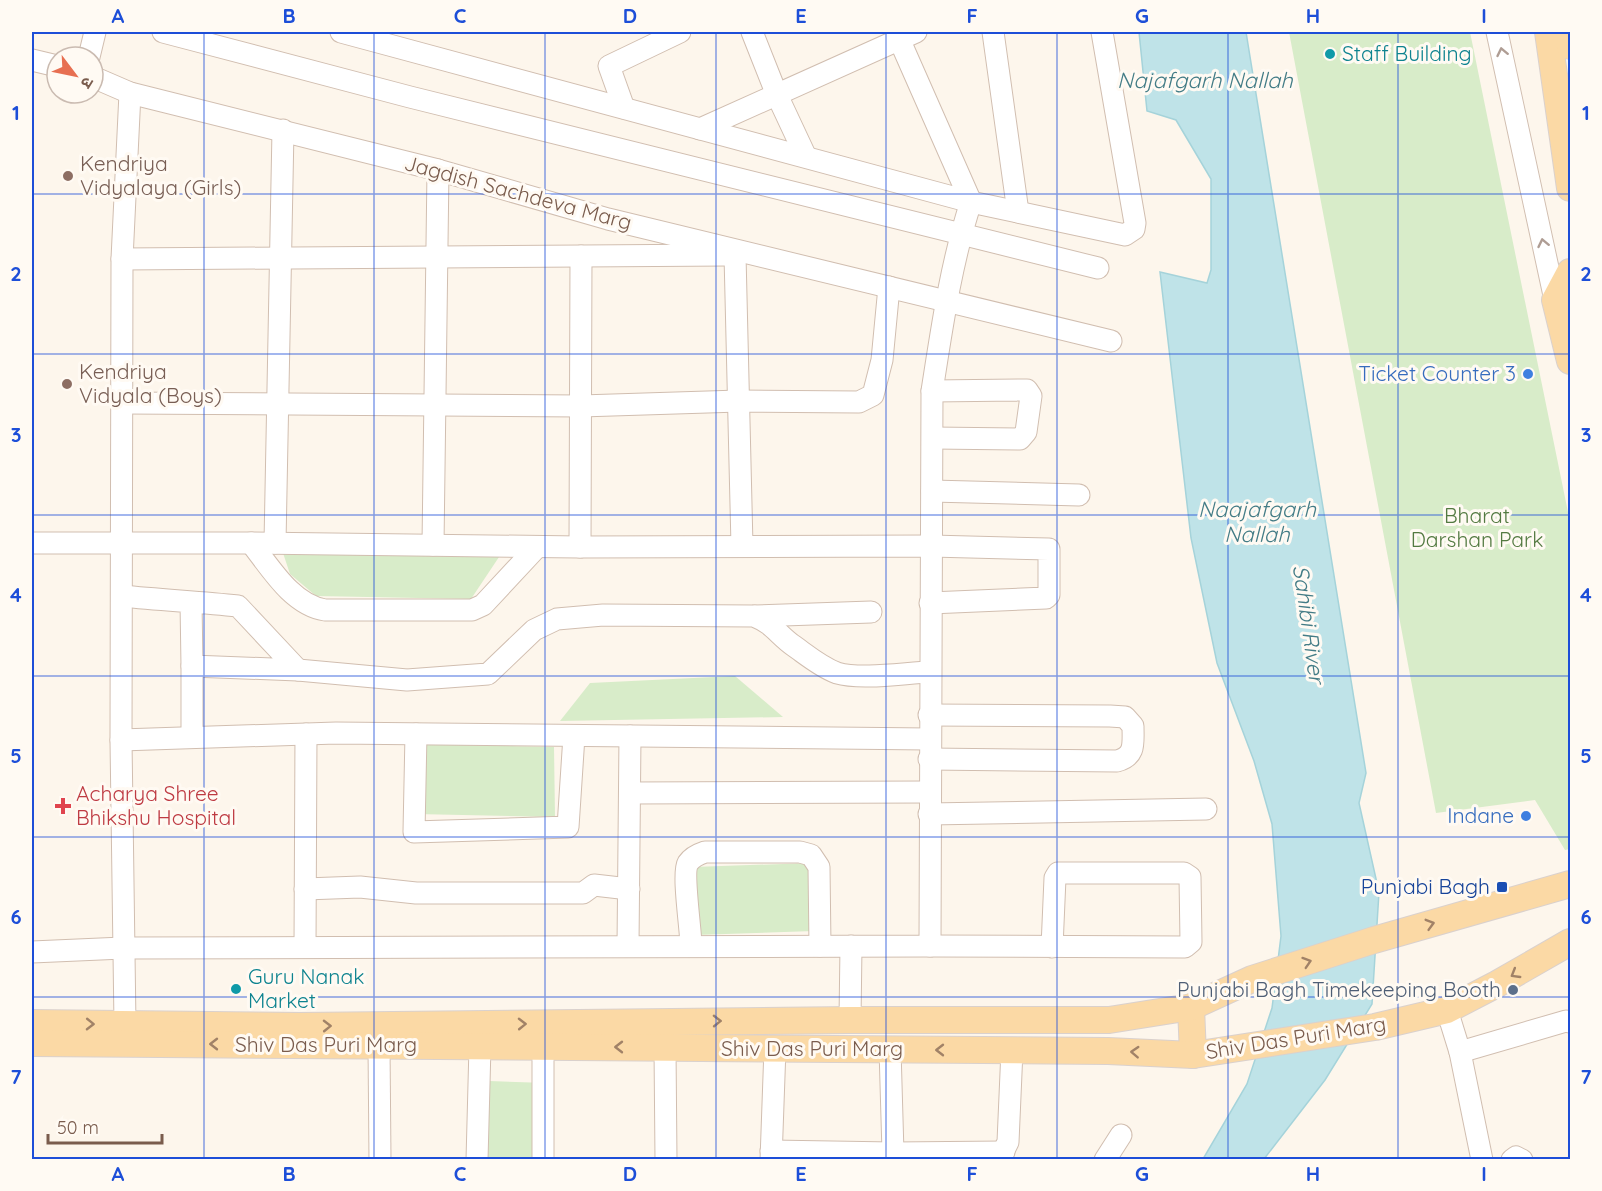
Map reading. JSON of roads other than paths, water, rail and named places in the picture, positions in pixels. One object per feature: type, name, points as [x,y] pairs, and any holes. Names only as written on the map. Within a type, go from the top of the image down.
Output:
[{"type":"main road","points":[[1548,32],[1570,188]]},
{"type":"main road","points":[[1568,32],[1570,46]]},
{"type":"main road","points":[[1570,272],[1555,300],[1570,361]]},
{"type":"main road","name":"Shiv Das Puri Marg","points":[[32,1023],[300,1026],[850,1020],[1109,1020],[1191,1007],[1252,979],[1374,940],[1570,884]]},
{"type":"main road","name":"Shiv Das Puri Marg","points":[[32,1043],[1012,1050],[1193,1055],[1376,1028],[1447,1010],[1569,943]]},
{"type":"main road","points":[[1191,1007],[1193,1055]]},
{"type":"street","points":[[163,32],[410,97],[1098,268]]},
{"type":"street","points":[[341,32],[971,202],[1125,235],[1134,229],[1102,32]]},
{"type":"street","points":[[624,108],[609,66],[680,32]]},
{"type":"street","points":[[752,32],[806,157]]},
{"type":"street","points":[[993,32],[1018,212]]},
{"type":"street","points":[[1497,32],[1555,300]]},
{"type":"street","points":[[700,129],[904,34],[971,202],[961,233],[946,302],[932,391],[929,715],[930,946]]},
{"type":"street","name":"Jagdish Sachdeva Marg","points":[[105,82],[130,93],[438,170],[608,219],[1111,341]]},
{"type":"street","points":[[126,1024],[120,740],[123,542],[122,259],[130,93]]},
{"type":"street","points":[[275,543],[283,130]]},
{"type":"street","points":[[433,545],[439,257],[438,170]]},
{"type":"street","points":[[735,255],[742,546]]},
{"type":"street","points":[[122,259],[762,255]]},
{"type":"street","points":[[580,547],[581,256]]},
{"type":"street","points":[[123,404],[581,406],[738,400],[859,402],[873,395],[882,360],[889,287]]},
{"type":"street","points":[[932,391],[1027,390],[1031,396],[1026,432],[1020,438],[933,438]]},
{"type":"street","points":[[932,491],[1079,495]]},
{"type":"street","points":[[32,543],[275,543],[537,547],[931,546],[1047,548],[1049,550],[1049,595],[1046,598],[930,603]]},
{"type":"street","points":[[251,543],[287,587],[314,608],[325,610],[472,610],[483,605],[537,547]]},
{"type":"street","points":[[122,596],[238,606],[298,670]]},
{"type":"street","points":[[191,602],[192,738]]},
{"type":"street","points":[[192,666],[298,670],[407,680],[488,674],[534,630],[557,619],[603,615],[754,616],[871,612]]},
{"type":"street","points":[[754,616],[768,622],[787,642],[823,667],[838,673],[853,676],[930,672]]},
{"type":"street","points":[[120,740],[306,734],[630,736],[1117,760],[1131,754],[1133,726],[1125,717],[929,715]]},
{"type":"street","points":[[305,947],[306,734]]},
{"type":"street","points":[[417,734],[414,832],[568,826],[574,736]]},
{"type":"street","points":[[628,946],[630,736]]},
{"type":"street","points":[[630,793],[929,792]]},
{"type":"street","points":[[929,814],[1206,809]]},
{"type":"street","points":[[691,946],[686,874],[688,862],[705,852],[800,852],[811,855],[819,867],[820,946]]},
{"type":"street","points":[[32,952],[123,948],[305,947],[1052,947],[1188,946],[1191,942],[1190,877],[1184,873],[1058,873],[1055,878],[1052,947]]},
{"type":"street","points":[[305,889],[360,887],[416,892],[583,893],[594,885],[629,889]]},
{"type":"street","points":[[850,946],[850,1020]]},
{"type":"street","points":[[1447,1010],[1460,1052],[1482,1160]]},
{"type":"street","points":[[1460,1052],[1570,1022]]},
{"type":"street","points":[[379,1046],[380,1160]]},
{"type":"street","points":[[477,1160],[480,1046]]},
{"type":"street","points":[[543,1047],[543,1160]]},
{"type":"street","points":[[665,1048],[666,1160]]},
{"type":"street","points":[[775,1048],[771,1155],[893,1153],[1001,1156],[1008,1142],[1012,1050]]},
{"type":"street","points":[[890,1050],[893,1153]]},
{"type":"street","points":[[1105,1160],[1121,1135]]},
{"type":"street","points":[[1512,1160],[1516,1157],[1522,1160]]},
{"type":"water","name":"Naajafgarh Nallah","points":[[1139,32],[1246,32],[1366,773],[1359,803],[1379,892],[1372,1004],[1325,1080],[1264,1159],[1203,1159],[1247,1084],[1272,1008],[1281,936],[1272,824],[1254,761],[1217,663],[1191,538],[1160,272],[1207,283],[1211,270],[1211,179],[1176,120],[1147,111]]},
{"type":"place","name":"Staff Building","points":[[1330,54]]},
{"type":"place","name":"Kendriya Vidyalaya (Girls)","points":[[68,176]]},
{"type":"place","name":"Ticket Counter 3","points":[[1528,374]]},
{"type":"place","name":"Kendriya Vidyala (Boys)","points":[[67,384]]},
{"type":"place","name":"Acharya Shree Bhikshu Hospital","points":[[63,806]]},
{"type":"place","name":"Indane","points":[[1526,816]]},
{"type":"place","name":"Punjabi Bagh","points":[[1502,887]]},
{"type":"place","name":"Guru Nanak Market","points":[[236,989]]},
{"type":"place","name":"Punjabi Bagh Timekeeping Booth","points":[[1513,990]]},
{"type":"water label","name":"Najafgarh Nallah","points":[[1205,80]]},
{"type":"water label","name":"Sahibi River","points":[[1309,624]]},
{"type":"park label","name":"Bharat Darshan Park","points":[[1477,528]]}]
